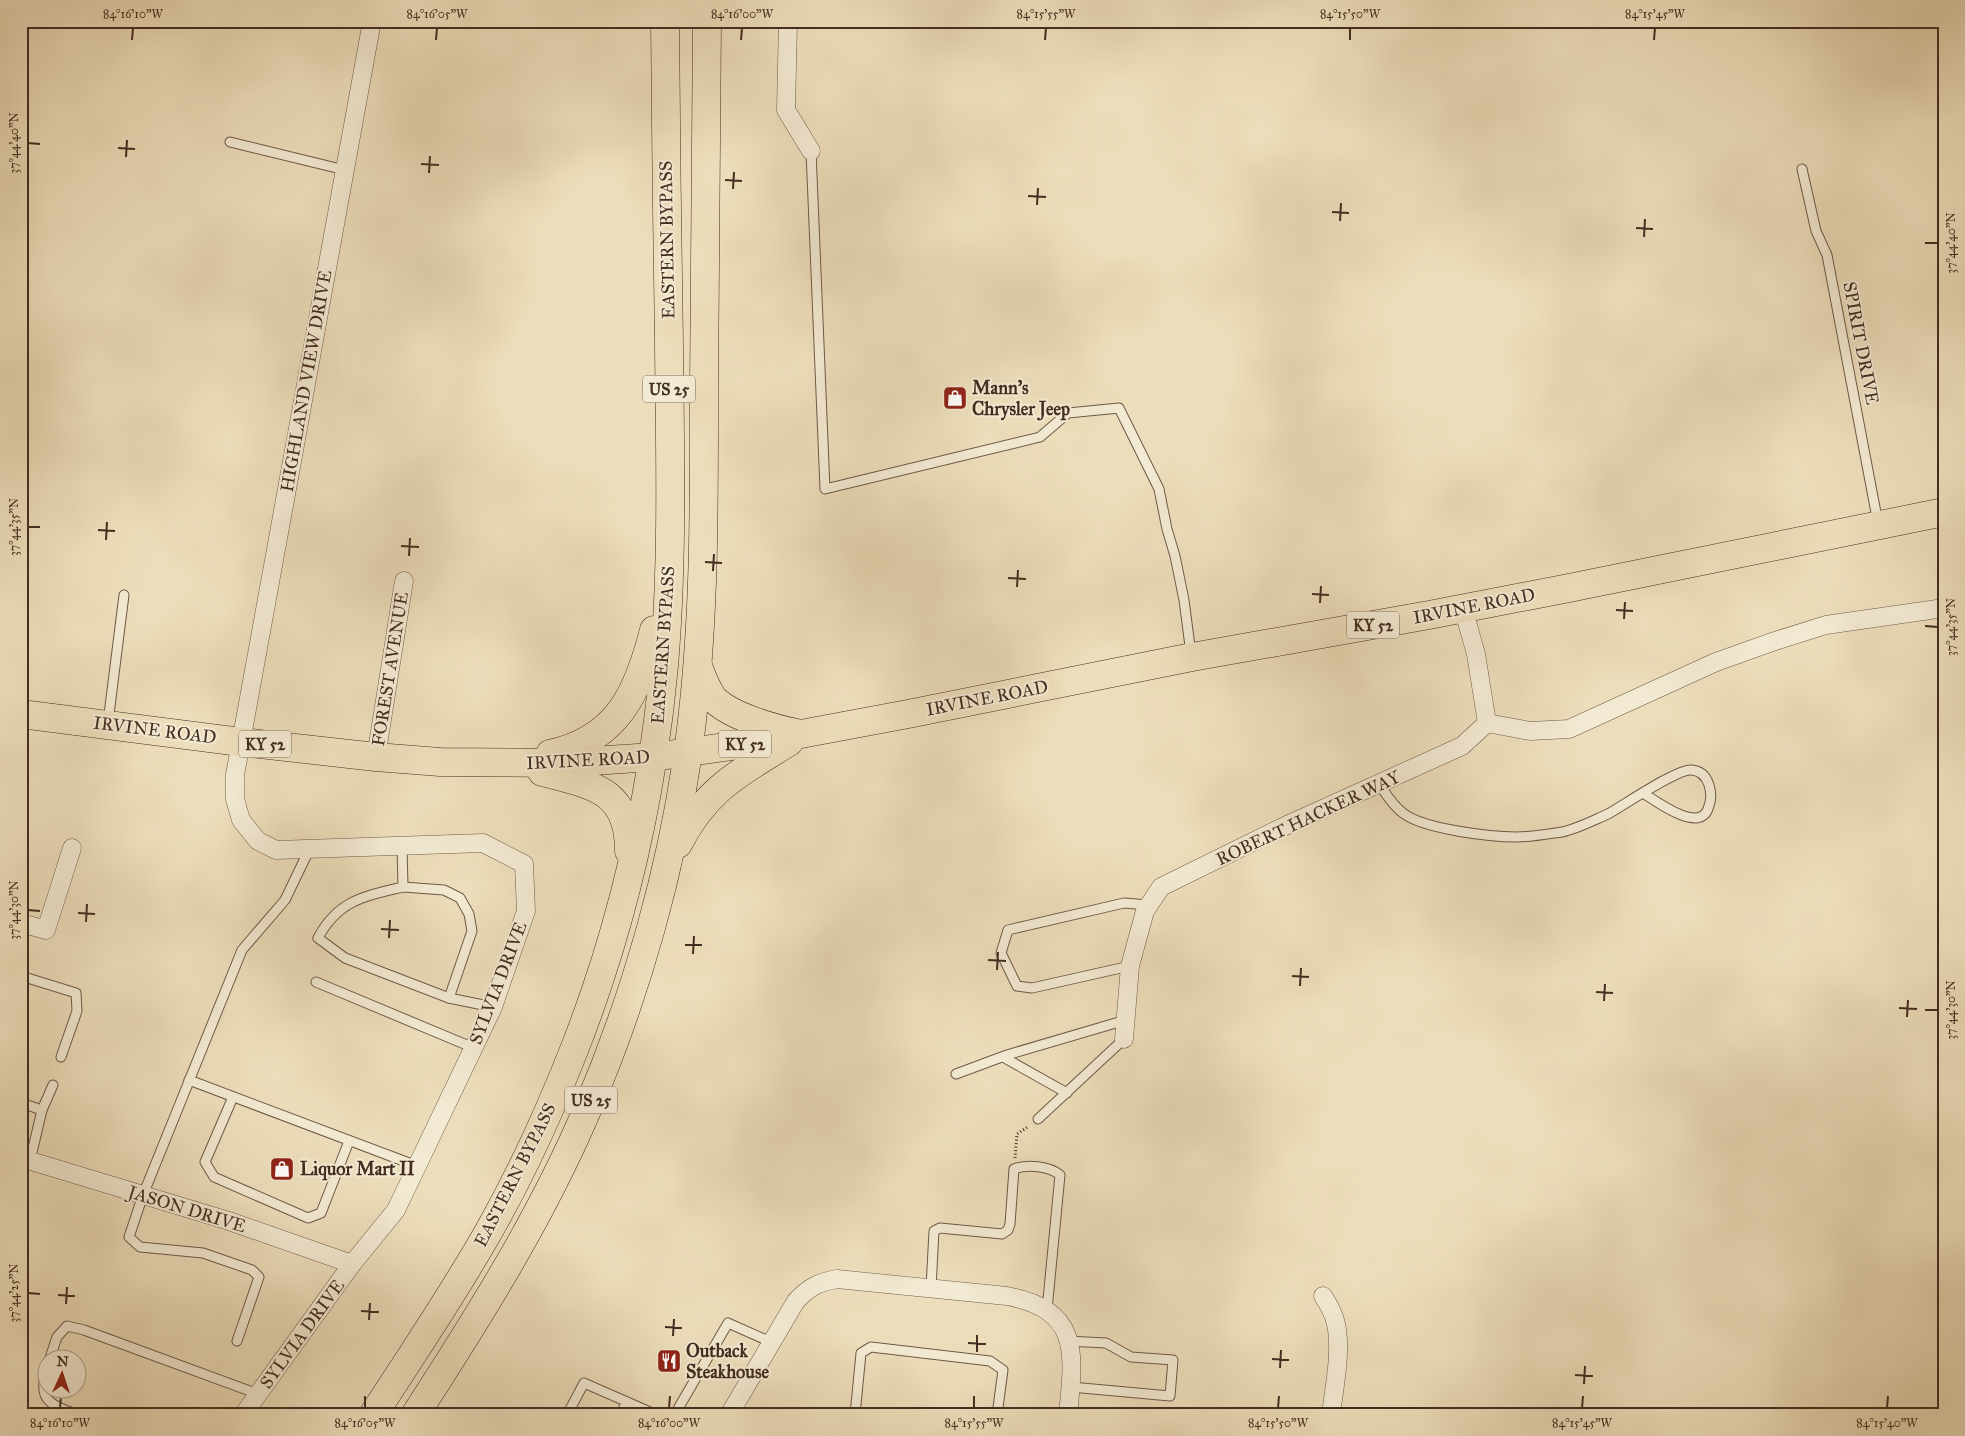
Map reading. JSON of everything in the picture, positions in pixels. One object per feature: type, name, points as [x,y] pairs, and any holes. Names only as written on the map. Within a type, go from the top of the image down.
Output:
[{"type":"main road","name":"EASTERN BYPASS","points":[[373,1415],[476,1252],[527,1158],[574,1051],[587,1016],[618,918],[628,878],[653,757],[664,662],[669,570],[670,415],[665,21]]},
{"type":"main road","name":"EASTERN BYPASS","points":[[415,1415],[500,1282],[539,1212],[573,1142],[627,1005],[646,944],[664,872],[688,752],[698,666],[704,546],[707,21]]},
{"type":"main road","name":"IRVINE ROAD","points":[[21,714],[241,742],[440,762],[571,762],[653,757],[802,734],[1192,657],[1463,608],[1944,512]]},
{"type":"main road","points":[[509,763],[577,746],[594,737],[610,724],[623,709],[634,692],[643,671],[669,570]]},
{"type":"main road","points":[[698,666],[703,681],[714,698],[728,710],[780,729],[802,734]]},
{"type":"main road","points":[[664,872],[693,817],[710,797],[730,779],[802,734]]},
{"type":"main road","points":[[509,763],[592,786],[606,793],[617,805],[625,820],[629,838],[628,878]]},
{"type":"street","name":"HIGHLAND VIEW DRIVE","points":[[241,742],[372,21]]},
{"type":"street","points":[[788,21],[786,110],[811,151]]},
{"type":"street","name":"FOREST AVENUE","points":[[376,757],[404,581]]},
{"type":"street","points":[[1463,608],[1476,654],[1487,724],[1530,731],[1568,729],[1716,662],[1826,625],[1944,608]]},
{"type":"street","name":"ROBERT HACKER WAY","points":[[1124,1039],[1130,966],[1145,912],[1161,887],[1285,826],[1462,746],[1487,724]]},
{"type":"street","name":"SYLVIA DRIVE","points":[[241,742],[235,776],[235,799],[241,820],[258,841],[276,850],[483,843],[524,864],[526,911],[493,1007],[396,1210],[352,1264],[242,1415]]},
{"type":"street","points":[[21,923],[46,930],[72,848]]},
{"type":"street","name":"JASON DRIVE","points":[[26,1159],[228,1221],[352,1264]]},
{"type":"street","points":[[729,1415],[796,1301],[808,1289],[822,1281],[837,1279],[1026,1300],[1042,1306],[1056,1317],[1066,1332],[1071,1350],[1072,1370],[1068,1415]]},
{"type":"street","points":[[1323,1296],[1331,1308],[1336,1325],[1338,1343],[1331,1415]]},
{"type":"lane","points":[[230,142],[345,170]]},
{"type":"lane","points":[[811,151],[825,489],[1040,437],[1068,413],[1119,408],[1159,489],[1184,600],[1192,657]]},
{"type":"lane","name":"SPIRIT DRIVE","points":[[1802,170],[1816,231],[1828,255],[1879,525]]},
{"type":"lane","points":[[108,724],[124,595]]},
{"type":"lane","points":[[1379,784],[1403,814],[1431,826],[1518,837],[1564,832],[1607,814],[1674,776],[1690,770],[1699,772],[1706,778],[1712,793],[1706,814],[1700,818],[1690,818],[1671,810],[1643,794]]},
{"type":"lane","points":[[402,846],[403,887]]},
{"type":"lane","points":[[237,1341],[259,1277],[252,1270],[203,1253],[140,1247],[130,1237],[143,1195],[242,950],[285,900],[309,850]]},
{"type":"lane","points":[[449,998],[472,931],[469,914],[460,898],[444,890],[403,887],[366,896],[339,909],[322,929],[318,938],[345,958],[449,998],[493,1007]]},
{"type":"lane","points":[[1130,966],[1032,988],[1017,986],[1001,953],[1008,930],[1124,903],[1150,904]]},
{"type":"lane","points":[[21,976],[76,993],[77,1011],[61,1057]]},
{"type":"lane","points":[[316,982],[474,1048]]},
{"type":"lane","points":[[956,1074],[1003,1057],[1126,1020]]},
{"type":"lane","points":[[1038,1120],[1124,1039]]},
{"type":"lane","points":[[1003,1057],[1067,1093]]},
{"type":"lane","points":[[189,1080],[417,1166]]},
{"type":"lane","points":[[26,1159],[42,1110],[53,1085]]},
{"type":"lane","points":[[233,1097],[205,1162],[214,1177],[308,1218],[321,1213],[349,1141]]},
{"type":"lane","points":[[21,1103],[42,1110]]},
{"type":"lane","points":[[931,1288],[934,1230],[940,1228],[1002,1234],[1008,1230],[1010,1224],[1014,1169],[1022,1166],[1054,1169],[1060,1175],[1047,1310]]},
{"type":"lane","points":[[676,1415],[728,1323],[771,1342]]},
{"type":"lane","points":[[53,1348],[57,1337],[67,1326],[84,1330],[258,1394]]},
{"type":"lane","points":[[1068,1341],[1106,1343],[1131,1357],[1173,1360],[1170,1396],[1071,1387]]},
{"type":"lane","points":[[855,1415],[861,1353],[871,1347],[990,1361],[1002,1370],[997,1415]]},
{"type":"lane","points":[[567,1415],[584,1383],[657,1415]]},
{"type":"lane","points":[[46,1398],[52,1405],[78,1415]]},
{"type":"lane","points":[[620,1415],[627,1402]]},
{"type":"path","points":[[1014,1169],[1017,1134],[1038,1120]]},
{"type":"place","name":"Mann's Chrysler Jeep","points":[[955,398]]},
{"type":"place","name":"Liquor Mart II","points":[[282,1169]]},
{"type":"place","name":"Outback Steakhouse","points":[[669,1361]]}]
